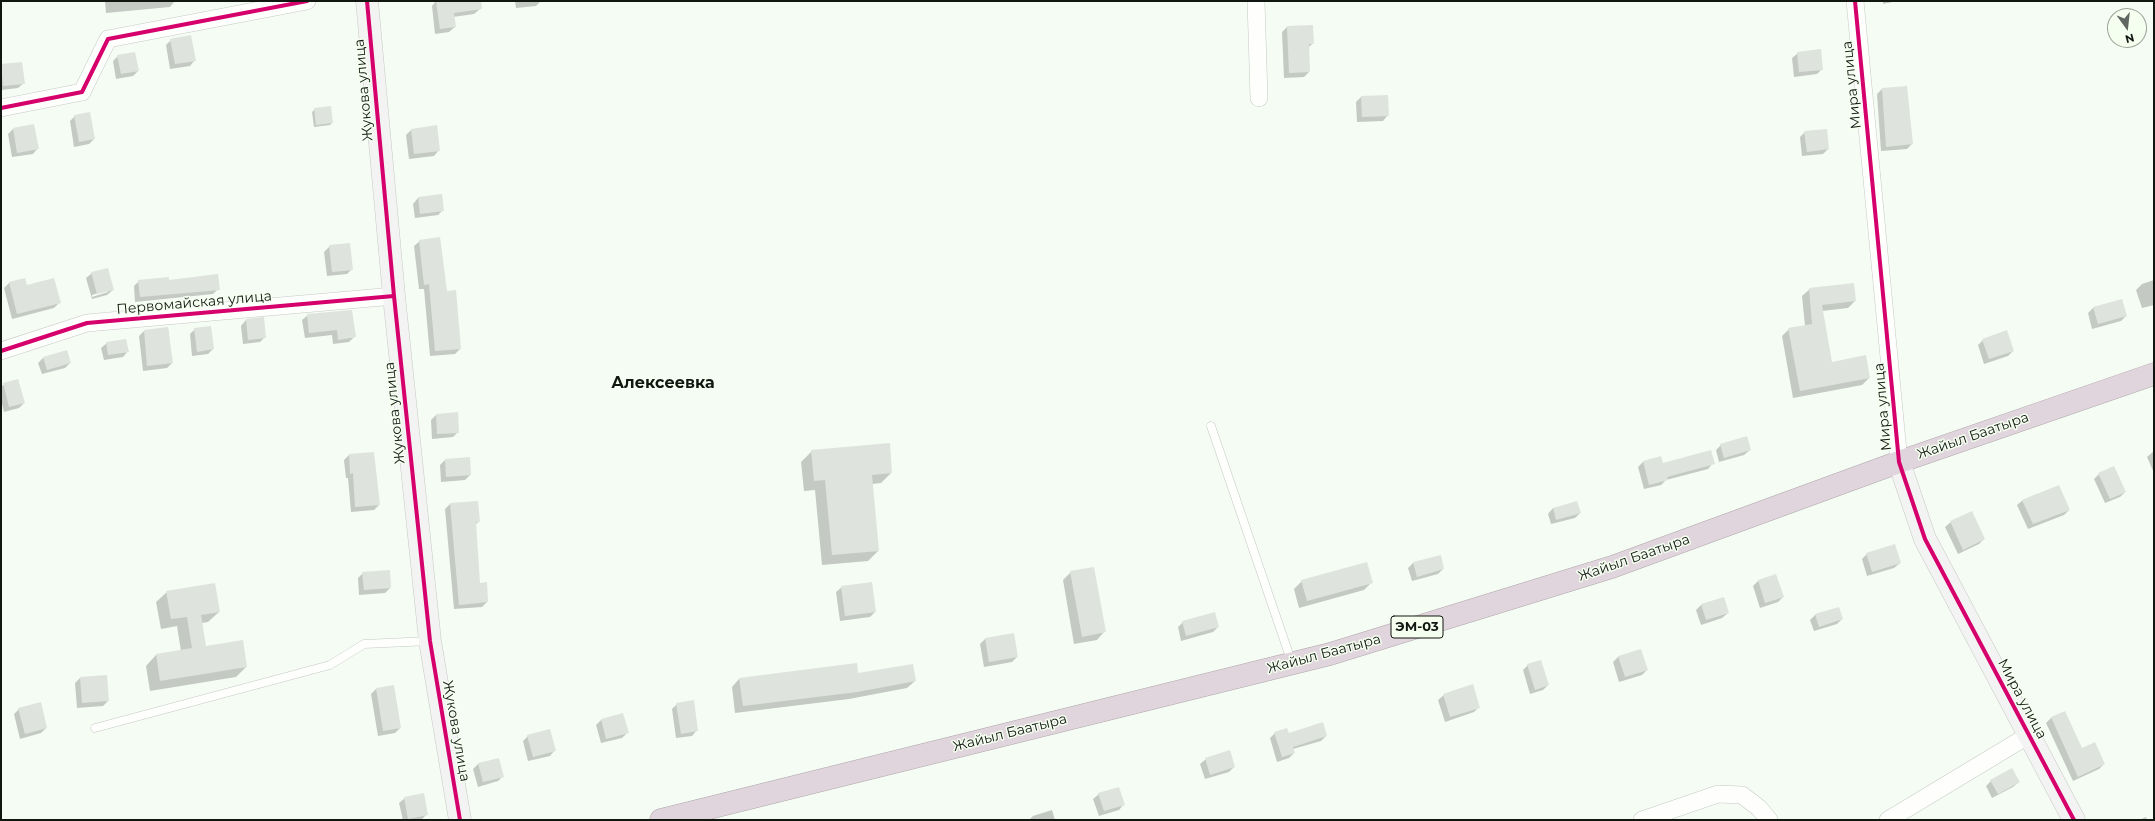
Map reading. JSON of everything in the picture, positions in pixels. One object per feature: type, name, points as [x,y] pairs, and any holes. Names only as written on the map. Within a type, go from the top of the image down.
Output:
[{"type":"highway","name":"Жайыл Баатыра","points":[[661,820],[1330,654],[1612,567],[1899,462],[2154,374]]},
{"type":"street","points":[[1,108],[82,92],[108,39],[307,1]]},
{"type":"street","name":"Жукова улица","points":[[367,1],[394,296],[430,641],[460,820]]},
{"type":"street","points":[[1256,1],[1259,98]]},
{"type":"street","name":"Мира улица","points":[[1855,1],[1899,462],[1925,539],[2074,820]]},
{"type":"street","name":"Первомайская улица","points":[[1,351],[87,323],[394,296]]},
{"type":"street","points":[[1888,820],[2029,735]]},
{"type":"street","points":[[1642,820],[1718,794],[1742,795],[1759,808],[1769,820]]},
{"type":"lane","points":[[1211,426],[1292,664]]},
{"type":"lane","points":[[95,728],[330,665],[364,644],[430,641]]},
{"type":"building","points":[[436,1],[481,1],[482,9],[454,13],[456,27],[440,29]]},
{"type":"building","points":[[1313,25],[1314,44],[1309,44],[1310,72],[1289,73],[1287,26]]},
{"type":"building","points":[[191,35],[196,61],[175,64],[170,39]]},
{"type":"building","points":[[1821,49],[1823,70],[1799,72],[1797,52]]},
{"type":"building","points":[[135,52],[139,71],[121,74],[117,55]]},
{"type":"building","points":[[22,62],[25,84],[3,86],[1,64]]},
{"type":"building","points":[[1907,86],[1913,144],[1886,147],[1882,88]]},
{"type":"building","points":[[1388,95],[1389,116],[1362,117],[1361,96]]},
{"type":"building","points":[[331,106],[333,123],[316,125],[314,108]]},
{"type":"building","points":[[90,112],[95,139],[79,142],[74,115]]},
{"type":"building","points":[[34,124],[39,149],[17,153],[13,128]]},
{"type":"building","points":[[437,125],[440,151],[414,154],[411,129]]},
{"type":"building","points":[[1827,129],[1829,149],[1807,152],[1804,131]]},
{"type":"building","points":[[442,194],[444,211],[420,214],[418,197]]},
{"type":"building","points":[[440,237],[447,291],[456,290],[461,349],[435,351],[429,284],[424,285],[419,240]]},
{"type":"building","points":[[350,243],[353,270],[332,272],[329,245]]},
{"type":"building","points":[[108,268],[114,290],[97,294],[91,272]]},
{"type":"building","points":[[218,274],[220,290],[140,297],[138,280],[169,277],[169,280]]},
{"type":"building","points":[[25,278],[27,285],[54,278],[61,303],[17,314],[9,282]]},
{"type":"building","points":[[1854,283],[1856,301],[1822,305],[1832,362],[1866,355],[1870,378],[1800,391],[1788,328],[1812,324],[1809,288]]},
{"type":"building","points":[[2122,299],[2127,316],[2098,324],[2093,307]]},
{"type":"building","points":[[352,310],[356,337],[338,340],[337,330],[309,333],[307,314]]},
{"type":"building","points":[[264,317],[266,338],[248,340],[246,319]]},
{"type":"building","points":[[211,326],[214,349],[197,352],[194,328]]},
{"type":"building","points":[[168,327],[173,363],[147,366],[144,330]]},
{"type":"building","points":[[2007,330],[2014,351],[1989,359],[1982,339]]},
{"type":"building","points":[[126,339],[129,352],[108,355],[106,342]]},
{"type":"building","points":[[67,350],[71,363],[47,370],[43,357]]},
{"type":"building","points":[[18,379],[25,403],[9,407],[3,383]]},
{"type":"building","points":[[458,412],[459,433],[437,434],[436,414]]},
{"type":"building","points":[[1747,436],[1751,450],[1724,458],[1720,444]]},
{"type":"building","points":[[890,443],[892,473],[872,475],[879,551],[832,555],[825,480],[814,481],[811,450]]},
{"type":"building","points":[[1711,450],[1715,464],[1667,477],[1668,480],[1649,485],[1643,461],[1661,456],[1663,463]]},
{"type":"building","points":[[374,452],[380,505],[355,507],[353,473],[350,474],[349,454]]},
{"type":"building","points":[[470,457],[471,475],[446,477],[445,459]]},
{"type":"building","points":[[2114,466],[2126,492],[2110,499],[2098,473]]},
{"type":"building","points":[[2059,485],[2070,510],[2033,524],[2022,500]]},
{"type":"building","points":[[478,501],[480,522],[476,522],[480,583],[487,582],[488,602],[459,605],[450,503]]},
{"type":"building","points":[[1577,501],[1581,513],[1556,520],[1553,508]]},
{"type":"building","points":[[1972,511],[1985,539],[1963,550],[1950,521]]},
{"type":"building","points":[[1895,544],[1901,563],[1872,572],[1866,553]]},
{"type":"building","points":[[1441,555],[1444,569],[1417,577],[1413,562]]},
{"type":"building","points":[[1367,562],[1373,583],[1307,601],[1301,580]]},
{"type":"building","points":[[1094,567],[1106,632],[1082,637],[1070,571]]},
{"type":"building","points":[[390,570],[391,588],[364,590],[362,572]]},
{"type":"building","points":[[1776,574],[1784,597],[1765,603],[1758,580]]},
{"type":"building","points":[[872,582],[876,612],[845,616],[841,586]]},
{"type":"building","points":[[215,583],[220,612],[201,615],[206,646],[243,640],[247,667],[160,681],[156,654],[192,648],[187,617],[171,619],[166,591]]},
{"type":"building","points":[[1724,597],[1729,613],[1706,620],[1701,604]]},
{"type":"building","points":[[1839,607],[1843,619],[1819,627],[1815,614]]},
{"type":"building","points":[[1215,612],[1219,627],[1186,636],[1182,621]]},
{"type":"building","points":[[1014,633],[1018,657],[989,662],[985,638]]},
{"type":"building","points":[[1641,649],[1648,670],[1625,677],[1618,656]]},
{"type":"building","points":[[1541,660],[1549,685],[1535,690],[1527,664]]},
{"type":"building","points":[[857,663],[858,673],[913,664],[916,681],[857,692],[743,706],[739,678]]},
{"type":"building","points":[[107,675],[109,701],[82,703],[80,677]]},
{"type":"building","points":[[1473,684],[1480,708],[1450,717],[1443,694]]},
{"type":"building","points":[[394,685],[401,728],[383,731],[376,688]]},
{"type":"building","points":[[694,700],[698,731],[681,734],[676,703]]},
{"type":"building","points":[[41,702],[47,728],[25,734],[18,708]]},
{"type":"building","points":[[2065,711],[2082,748],[2095,742],[2105,764],[2078,777],[2051,717]]},
{"type":"building","points":[[623,713],[629,733],[606,739],[601,719]]},
{"type":"building","points":[[1323,722],[1327,736],[1293,747],[1295,753],[1282,757],[1274,732],[1287,728],[1289,733]]},
{"type":"building","points":[[550,729],[556,751],[533,757],[527,735]]},
{"type":"building","points":[[1230,750],[1235,767],[1210,775],[1205,758]]},
{"type":"building","points":[[499,758],[504,777],[483,782],[478,763]]},
{"type":"building","points":[[2012,768],[2020,782],[1998,794],[1990,780]]},
{"type":"building","points":[[1119,787],[1125,805],[1104,811],[1098,793]]},
{"type":"building","points":[[424,793],[428,815],[408,819],[404,797]]},
{"type":"cycle path","points":[[1,108],[82,92],[108,39],[307,1]]},
{"type":"cycle path","points":[[367,1],[394,296],[430,641],[460,820]]},
{"type":"cycle path","points":[[1855,1],[1899,462],[1925,539],[2074,820]]},
{"type":"cycle path","points":[[1,351],[87,323],[394,296]]},
{"type":"district","name":"Алексеевка","points":[[663,383]]}]
